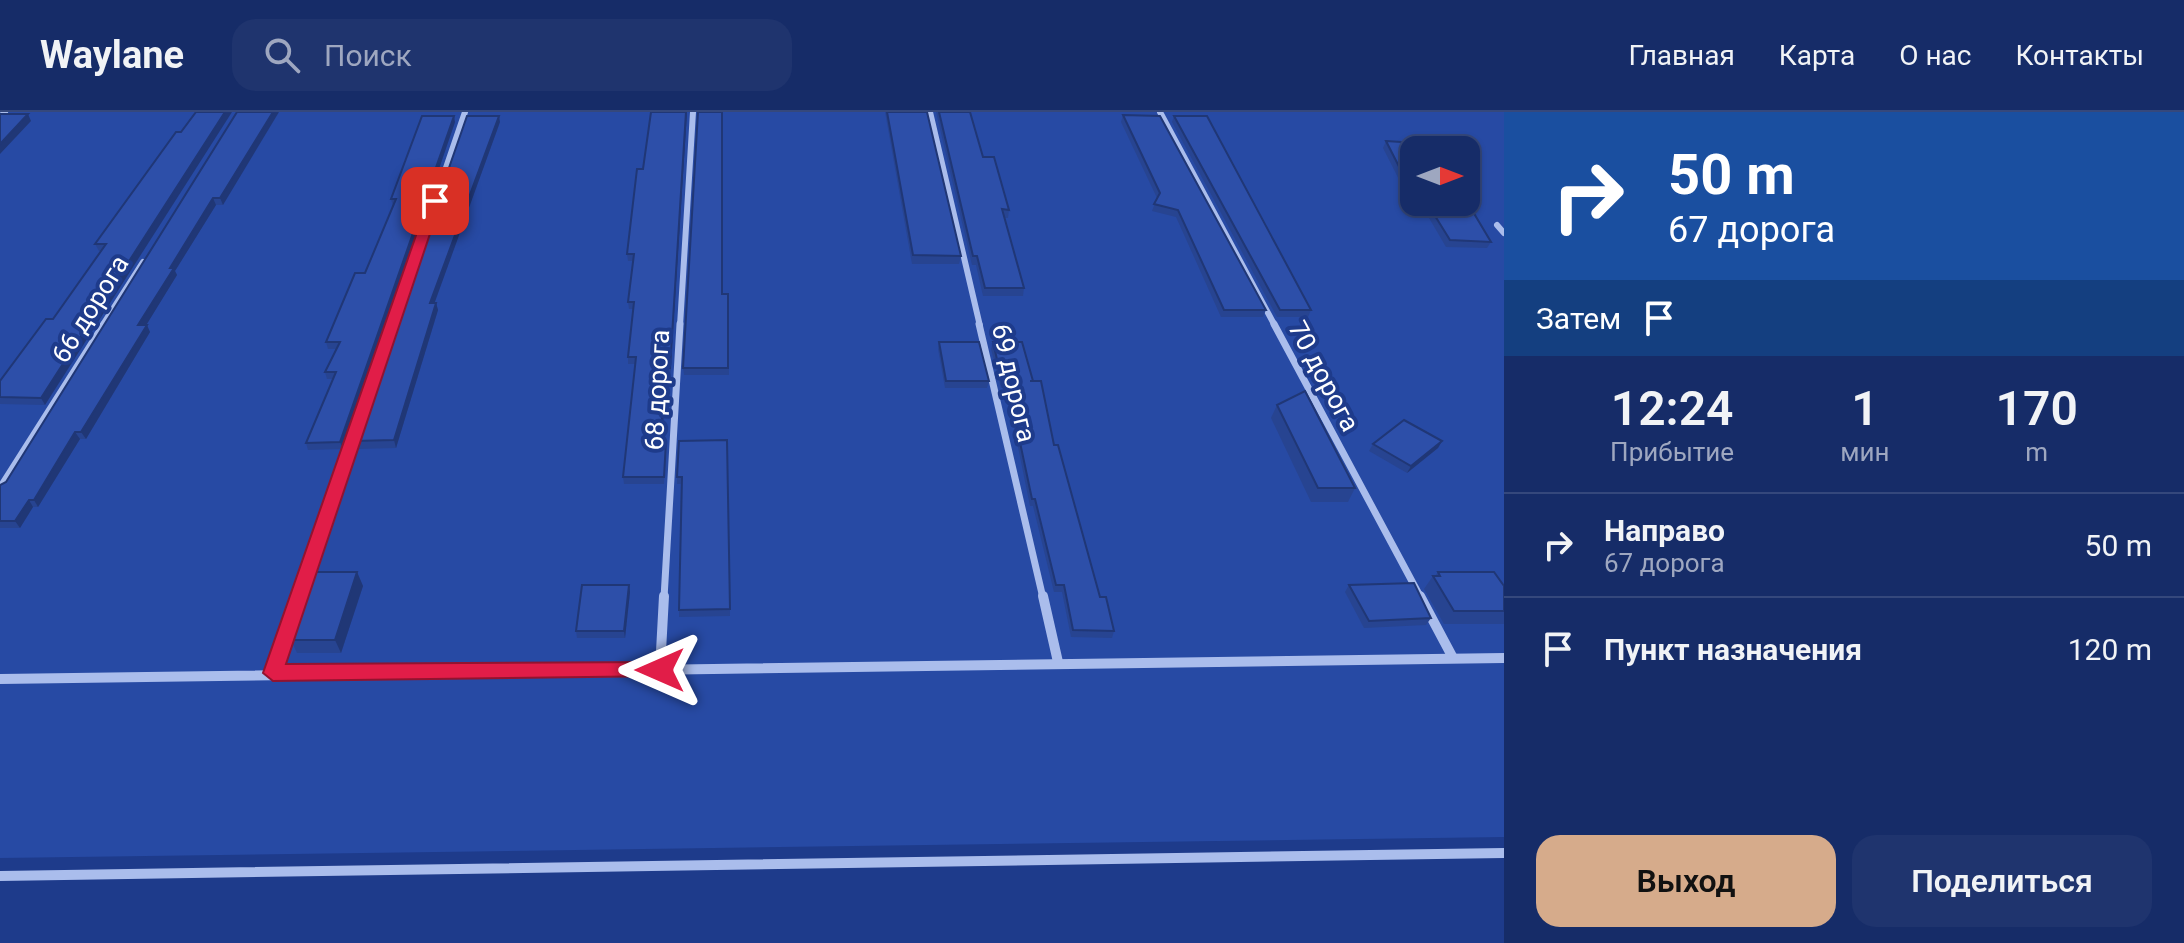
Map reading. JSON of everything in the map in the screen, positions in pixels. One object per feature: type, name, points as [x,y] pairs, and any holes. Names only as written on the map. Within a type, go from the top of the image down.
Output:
[{"type":"street","points":[[0,117],[5,112]]},
{"type":"street","points":[[273,673],[465,112]]},
{"type":"street","name":"68 дорога","points":[[660,670],[693,112]]},
{"type":"street","name":"69 дорога","points":[[930,112],[1058,662]]},
{"type":"street","name":"70 дорога","points":[[1160,112],[1453,658]]},
{"type":"street","points":[[1497,225],[1504,233]]},
{"type":"street","name":"66 дорога","points":[[0,488],[145,260]]},
{"type":"street","points":[[0,679],[1504,658]]},
{"type":"street","points":[[0,876],[1504,853]]},
{"type":"shaded area","points":[[0,112],[1504,112],[1504,837],[0,858]]},
{"type":"building","points":[[196,112],[225,112],[41,398],[0,397],[0,381],[46,319],[53,319],[106,244],[95,244],[176,132],[181,132]]},
{"type":"building","points":[[237,112],[273,112],[220,198],[213,198],[170,268],[174,268],[138,325],[147,325],[81,432],[75,432],[34,500],[29,500],[15,521],[0,521],[0,485],[6,482]]},
{"type":"building","points":[[651,112],[686,112],[670,368],[666,368],[660,441],[666,441],[664,477],[623,477],[636,357],[628,357],[634,302],[628,302],[634,254],[627,254],[637,169],[643,169]]},
{"type":"building","points":[[698,112],[722,112],[722,294],[728,294],[728,368],[683,368]]},
{"type":"building","points":[[887,112],[927,112],[961,256],[913,255]]},
{"type":"building","points":[[939,112],[970,112],[983,157],[994,157],[1009,210],[1002,209],[1024,288],[985,288],[977,256],[973,256]]},
{"type":"building","points":[[0,114],[28,114],[0,144]]},
{"type":"building","points":[[1123,115],[1160,116],[1266,310],[1224,310],[1178,210],[1154,204],[1160,193]]},
{"type":"building","points":[[422,116],[454,116],[340,442],[306,443],[336,372],[325,372],[340,342],[326,342],[355,273],[365,273],[396,199],[391,199]]},
{"type":"building","points":[[467,116],[499,116],[430,303],[436,303],[394,440],[354,441]]},
{"type":"building","points":[[1174,116],[1207,116],[1311,310],[1280,310]]},
{"type":"building","points":[[1386,141],[1400,142],[1400,168]]},
{"type":"building","points":[[1435,216],[1476,216],[1491,242],[1450,240]]},
{"type":"building","points":[[939,342],[979,342],[989,381],[946,381]]},
{"type":"building","points":[[993,342],[1022,342],[1033,381],[1041,381],[1054,445],[1058,445],[1100,597],[1106,597],[1114,631],[1073,630],[1064,585],[1056,585],[1035,499],[1032,499],[1007,381],[1002,381]]},
{"type":"building","points":[[1305,391],[1355,488],[1318,488],[1277,405]]},
{"type":"building","points":[[1404,420],[1442,441],[1411,466],[1373,444]]},
{"type":"building","points":[[727,440],[730,609],[679,610],[682,477],[677,477],[679,441]]},
{"type":"building","points":[[316,572],[357,572],[335,640],[291,640]]},
{"type":"building","points":[[1438,572],[1494,572],[1504,586],[1504,611],[1454,611],[1433,576],[1440,576]]},
{"type":"building","points":[[1414,583],[1431,618],[1369,621],[1349,585]]},
{"type":"building","points":[[582,585],[629,585],[624,631],[576,631]]},
{"type":"route","points":[[435,201],[273,673],[660,670]]}]
